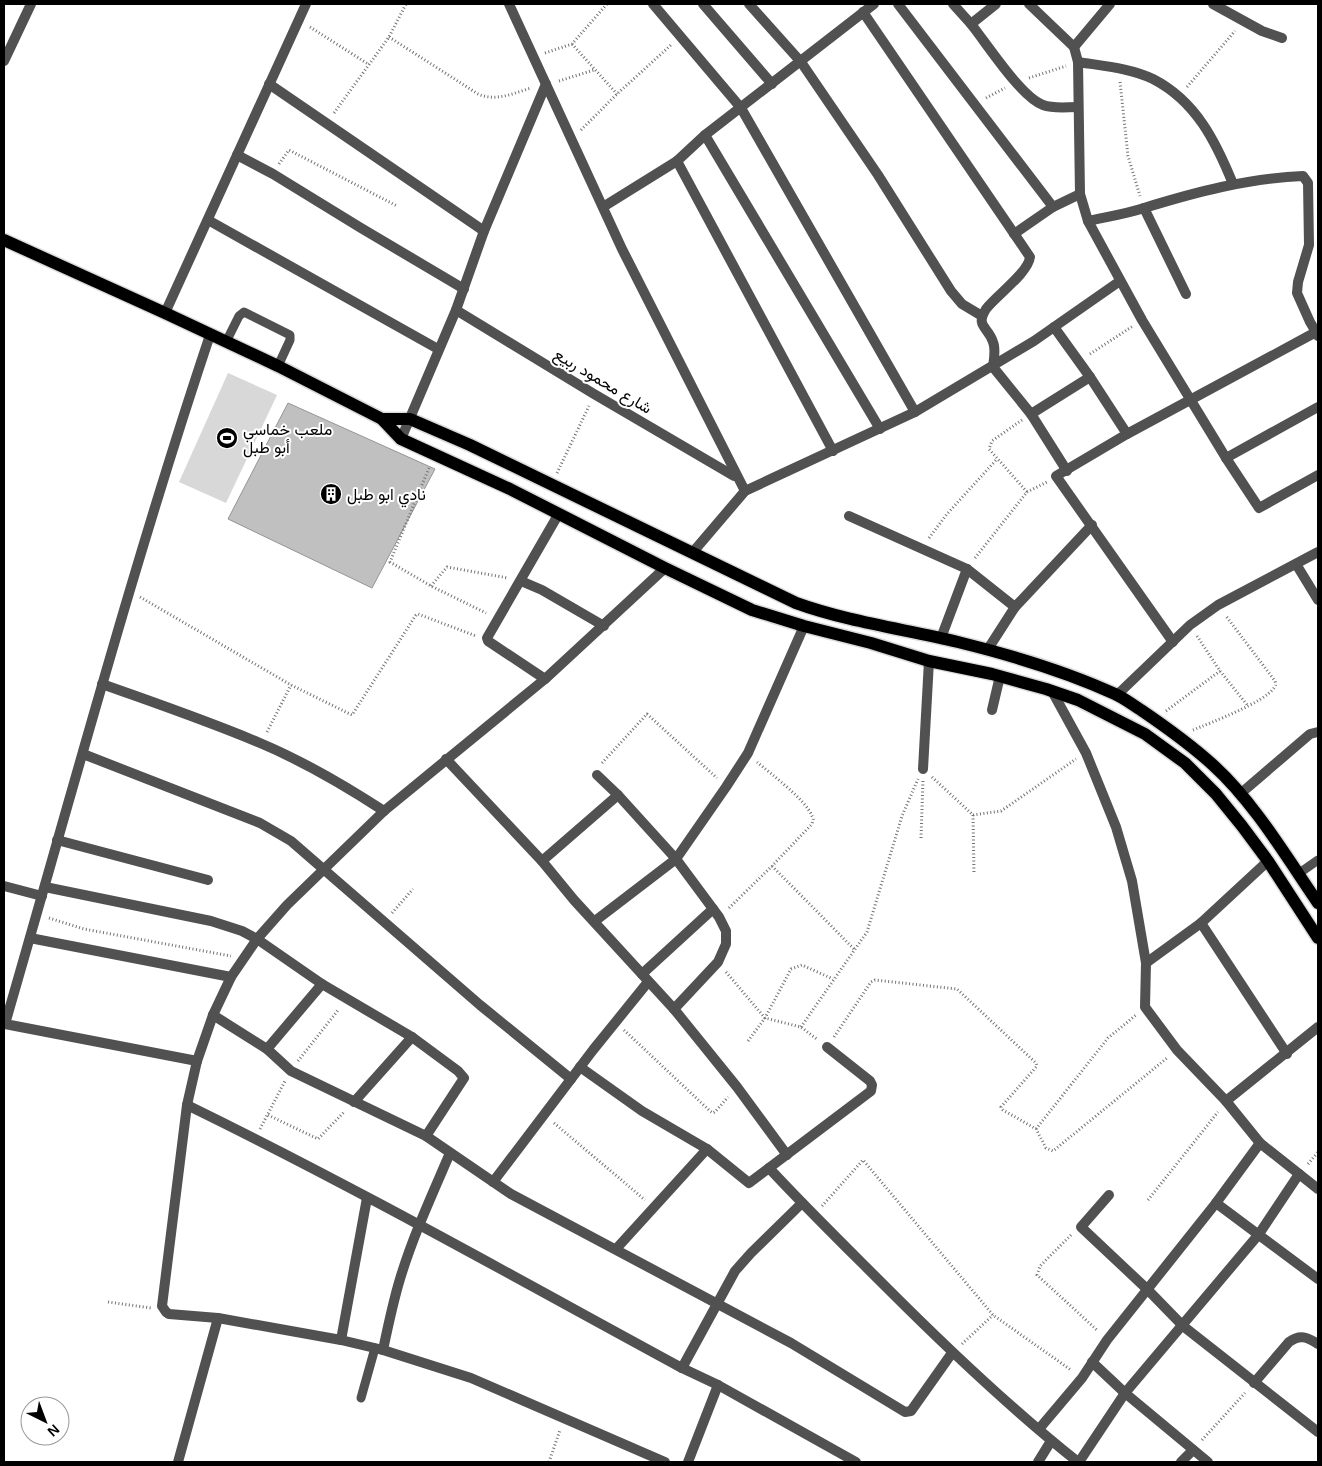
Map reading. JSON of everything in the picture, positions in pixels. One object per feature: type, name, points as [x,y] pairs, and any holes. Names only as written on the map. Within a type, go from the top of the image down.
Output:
[{"type":"main road","points":[[4,240],[278,366],[382,419],[400,439],[510,489],[558,515],[752,610],[930,661],[1000,676],[1052,691],[1078,700],[1145,734],[1185,763],[1216,794],[1268,861],[1318,938]]},
{"type":"main road","points":[[382,419],[410,419],[470,445],[796,604],[870,625],[941,638],[988,650],[1065,674],[1117,695],[1155,719],[1214,766],[1240,794],[1267,829],[1318,903]]},
{"type":"street","points":[[4,61],[32,4]]},
{"type":"street","points":[[165,313],[306,4]]},
{"type":"street","points":[[499,4],[511,9],[573,140],[602,207],[744,492]]},
{"type":"street","points":[[653,4],[741,108],[915,412]]},
{"type":"street","points":[[703,4],[772,84]]},
{"type":"street","points":[[749,4],[801,62],[878,175],[951,290],[962,304],[982,316]]},
{"type":"street","points":[[602,207],[677,161],[706,135],[874,4]]},
{"type":"street","points":[[898,4],[1053,207]]},
{"type":"street","points":[[953,4],[1016,82],[1034,100],[1043,105],[1053,107],[1078,107]]},
{"type":"street","points":[[971,24],[996,4]]},
{"type":"street","points":[[1029,4],[1074,47],[1078,62],[1080,194],[1088,221],[1142,320],[1226,458],[1259,508],[1318,476]]},
{"type":"street","points":[[1074,47],[1110,4]]},
{"type":"street","points":[[1213,4],[1262,31],[1282,38]]},
{"type":"street","points":[[863,12],[1030,257],[1029,263],[992,301],[982,316],[981,323],[994,344],[993,367],[1031,414],[1067,471]]},
{"type":"street","points":[[1078,62],[1119,68],[1153,79],[1178,97],[1207,128],[1233,184]]},
{"type":"street","points":[[270,84],[484,231]]},
{"type":"street","points":[[400,439],[456,310],[484,231],[546,84]]},
{"type":"street","points":[[706,135],[880,429]]},
{"type":"street","points":[[237,155],[273,174],[464,289]]},
{"type":"street","points":[[677,161],[833,451]]},
{"type":"street","points":[[1088,221],[1233,184],[1301,176],[1307,180],[1309,245],[1298,282],[1297,293],[1317,334],[1127,434],[1056,476],[1173,642]]},
{"type":"street","points":[[1014,234],[1053,207],[1080,194]]},
{"type":"street","points":[[1144,208],[1186,294]]},
{"type":"street","points":[[208,220],[438,349]]},
{"type":"street","points":[[692,552],[744,492],[915,412],[993,367],[1120,281]]},
{"type":"street","name":"شارع محمود ربيع","points":[[456,310],[594,394],[735,476]]},
{"type":"street","points":[[1054,327],[1090,377],[1127,434]]},
{"type":"street","points":[[197,1061],[4,1026],[128,591],[210,334]]},
{"type":"street","points":[[1031,414],[1090,377]]},
{"type":"street","points":[[1226,458],[1318,408]]},
{"type":"street","points":[[545,679],[487,640],[487,638],[558,515]]},
{"type":"street","points":[[849,516],[967,569],[1015,607]]},
{"type":"street","points":[[988,650],[1015,607],[1092,525]]},
{"type":"street","points":[[1117,695],[1190,625],[1218,605],[1318,552]]},
{"type":"street","points":[[1296,564],[1318,600]]},
{"type":"street","points":[[665,568],[545,679],[384,811],[288,904],[257,939],[231,977],[213,1015],[197,1061],[187,1105],[162,1306],[169,1314],[218,1318],[341,1340],[379,1349],[471,1378],[665,1462]]},
{"type":"street","points":[[941,638],[967,569]]},
{"type":"street","points":[[521,581],[542,590],[604,626]]},
{"type":"street","points":[[595,921],[676,859],[748,753],[804,626]]},
{"type":"street","points":[[923,769],[930,661]]},
{"type":"street","points":[[992,710],[1000,676]]},
{"type":"street","points":[[102,684],[198,718],[261,743],[318,771],[384,811]]},
{"type":"street","points":[[1052,691],[1086,753],[1116,827],[1132,881],[1146,963],[1145,1007],[1177,1050],[1226,1101],[1260,1143],[1318,1189]]},
{"type":"street","points":[[1240,794],[1316,736]]},
{"type":"street","points":[[82,754],[260,823],[291,841],[480,1005],[571,1079]]},
{"type":"street","points":[[446,760],[542,862],[574,900],[674,1009],[737,1087],[787,1155]]},
{"type":"street","points":[[597,775],[618,795],[676,859],[724,923],[727,936],[726,944],[718,962],[674,1009]]},
{"type":"street","points":[[542,862],[618,795]]},
{"type":"street","points":[[57,840],[208,880]]},
{"type":"street","points":[[1146,963],[1201,922],[1268,861]]},
{"type":"street","points":[[4,886],[211,921],[234,928],[257,939],[322,984],[412,1037],[458,1071],[464,1078],[426,1136]]},
{"type":"street","points":[[494,1182],[616,1022],[645,978],[716,913]]},
{"type":"street","points":[[1201,922],[1287,1054]]},
{"type":"street","points":[[30,938],[231,977]]},
{"type":"street","points":[[267,1049],[322,984]]},
{"type":"street","points":[[213,1015],[267,1049],[291,1071],[426,1136],[511,1194],[717,1303],[908,1413],[952,1353]]},
{"type":"street","points":[[1226,1101],[1287,1054],[1318,1027]]},
{"type":"street","points":[[354,1102],[412,1037]]},
{"type":"street","points":[[580,1067],[642,1111],[707,1149],[749,1183],[837,1118],[872,1089],[870,1081],[827,1047]]},
{"type":"street","points":[[187,1105],[255,1138],[419,1225],[682,1368],[718,1385],[856,1462]]},
{"type":"street","points":[[1039,1429],[1082,1378],[1108,1340],[1216,1203],[1260,1143]]},
{"type":"street","points":[[616,1249],[707,1149]]},
{"type":"street","points":[[379,1349],[400,1278],[419,1225],[450,1153]]},
{"type":"street","points":[[769,1168],[952,1353],[1051,1441],[1079,1462],[1125,1392],[1259,1234],[1299,1174]]},
{"type":"street","points":[[1109,1195],[1081,1227],[1148,1290],[1182,1326],[1318,1432]]},
{"type":"street","points":[[341,1340],[367,1198]]},
{"type":"street","points":[[682,1368],[735,1272],[751,1252],[802,1203]]},
{"type":"street","points":[[1216,1203],[1318,1279]]},
{"type":"street","points":[[178,1462],[218,1318]]},
{"type":"street","points":[[1254,1383],[1294,1338],[1308,1337],[1318,1344]]},
{"type":"street","points":[[1092,1362],[1208,1462]]},
{"type":"street","points":[[688,1462],[718,1385]]},
{"type":"street","points":[[1038,1462],[1051,1441]]},
{"type":"street","points":[[1182,1462],[1193,1450]]},
{"type":"lane","points":[[226,342],[238,316],[244,312],[290,335],[290,340],[278,366]]},
{"type":"lane","points":[[1298,874],[1318,860]]},
{"type":"lane","points":[[361,1398],[379,1349]]},
{"type":"path","points":[[326,124],[368,64],[390,37],[406,4]]},
{"type":"path","points":[[534,57],[572,44],[607,4]]},
{"type":"path","points":[[299,19],[368,64]]},
{"type":"path","points":[[1178,97],[1243,21]]},
{"type":"path","points":[[573,140],[617,94],[681,36]]},
{"type":"path","points":[[390,37],[487,98],[495,98],[594,70]]},
{"type":"path","points":[[572,44],[617,94]]},
{"type":"path","points":[[1119,68],[1128,156],[1144,208]]},
{"type":"path","points":[[288,150],[397,206]]},
{"type":"path","points":[[1079,362],[1142,320]]},
{"type":"path","points":[[551,486],[594,394]]},
{"type":"path","points":[[1027,492],[989,448],[992,442],[1031,414]]},
{"type":"path","points":[[434,454],[390,562],[431,586],[498,618]]},
{"type":"path","points":[[922,548],[947,514],[997,459]]},
{"type":"path","points":[[967,569],[1027,492],[1056,477]]},
{"type":"path","points":[[431,586],[447,567],[521,581]]},
{"type":"path","points":[[128,591],[149,601],[291,685],[352,715],[416,615],[418,614],[487,640]]},
{"type":"path","points":[[1178,736],[1248,706],[1274,690],[1276,685],[1275,681],[1218,605]]},
{"type":"path","points":[[1190,625],[1220,671],[1248,706]]},
{"type":"path","points":[[1155,719],[1220,671]]},
{"type":"path","points":[[261,743],[291,685]]},
{"type":"path","points":[[597,775],[595,773],[596,769],[647,714],[726,787]]},
{"type":"path","points":[[716,913],[772,866],[812,824],[812,815],[800,800],[748,753]]},
{"type":"path","points":[[973,815],[1001,811],[1086,753]]},
{"type":"path","points":[[923,769],[973,815],[974,874]]},
{"type":"path","points":[[920,838],[923,769]]},
{"type":"path","points":[[801,1027],[867,932],[902,816],[923,769]]},
{"type":"path","points":[[772,866],[854,949]]},
{"type":"path","points":[[385,921],[413,889]]},
{"type":"path","points":[[36,914],[84,929],[244,958]]},
{"type":"path","points":[[718,962],[764,1018],[801,1027],[827,1047],[871,982],[875,980],[957,989],[1036,1063],[1037,1066],[1001,1107],[1036,1129],[1046,1148],[1054,1151],[1177,1050]]},
{"type":"path","points":[[748,1041],[764,1018],[791,969],[802,965],[834,979]]},
{"type":"path","points":[[347,999],[291,1071],[268,1115],[318,1139],[354,1102]]},
{"type":"path","points":[[1036,1129],[1108,1038],[1145,1007]]},
{"type":"path","points":[[616,1022],[713,1113],[737,1087]]},
{"type":"path","points":[[1148,1200],[1226,1101]]},
{"type":"path","points":[[544,1114],[653,1207]]},
{"type":"path","points":[[814,1215],[863,1160],[993,1315],[1082,1378]]},
{"type":"path","points":[[1081,1227],[1077,1228],[1040,1266],[1038,1275],[1108,1340]]},
{"type":"path","points":[[108,1302],[164,1309]]},
{"type":"path","points":[[952,1353],[993,1315]]},
{"type":"path","points":[[1193,1450],[1254,1383]]},
{"type":"path","points":[[549,1462],[564,1418]]},
{"type":"shaded area","name":"ملعب خماسي أبو طبل","points":[[228,373],[277,395],[226,503],[179,482]]},
{"type":"building","name":"نادي ابو طبل","points":[[288,403],[435,469],[372,588],[228,519]]},
{"type":"place","name":"ملعب خماسي أبو طبل","points":[[227,438]]},
{"type":"place","name":"نادي ابو طبل","points":[[331,494]]}]
